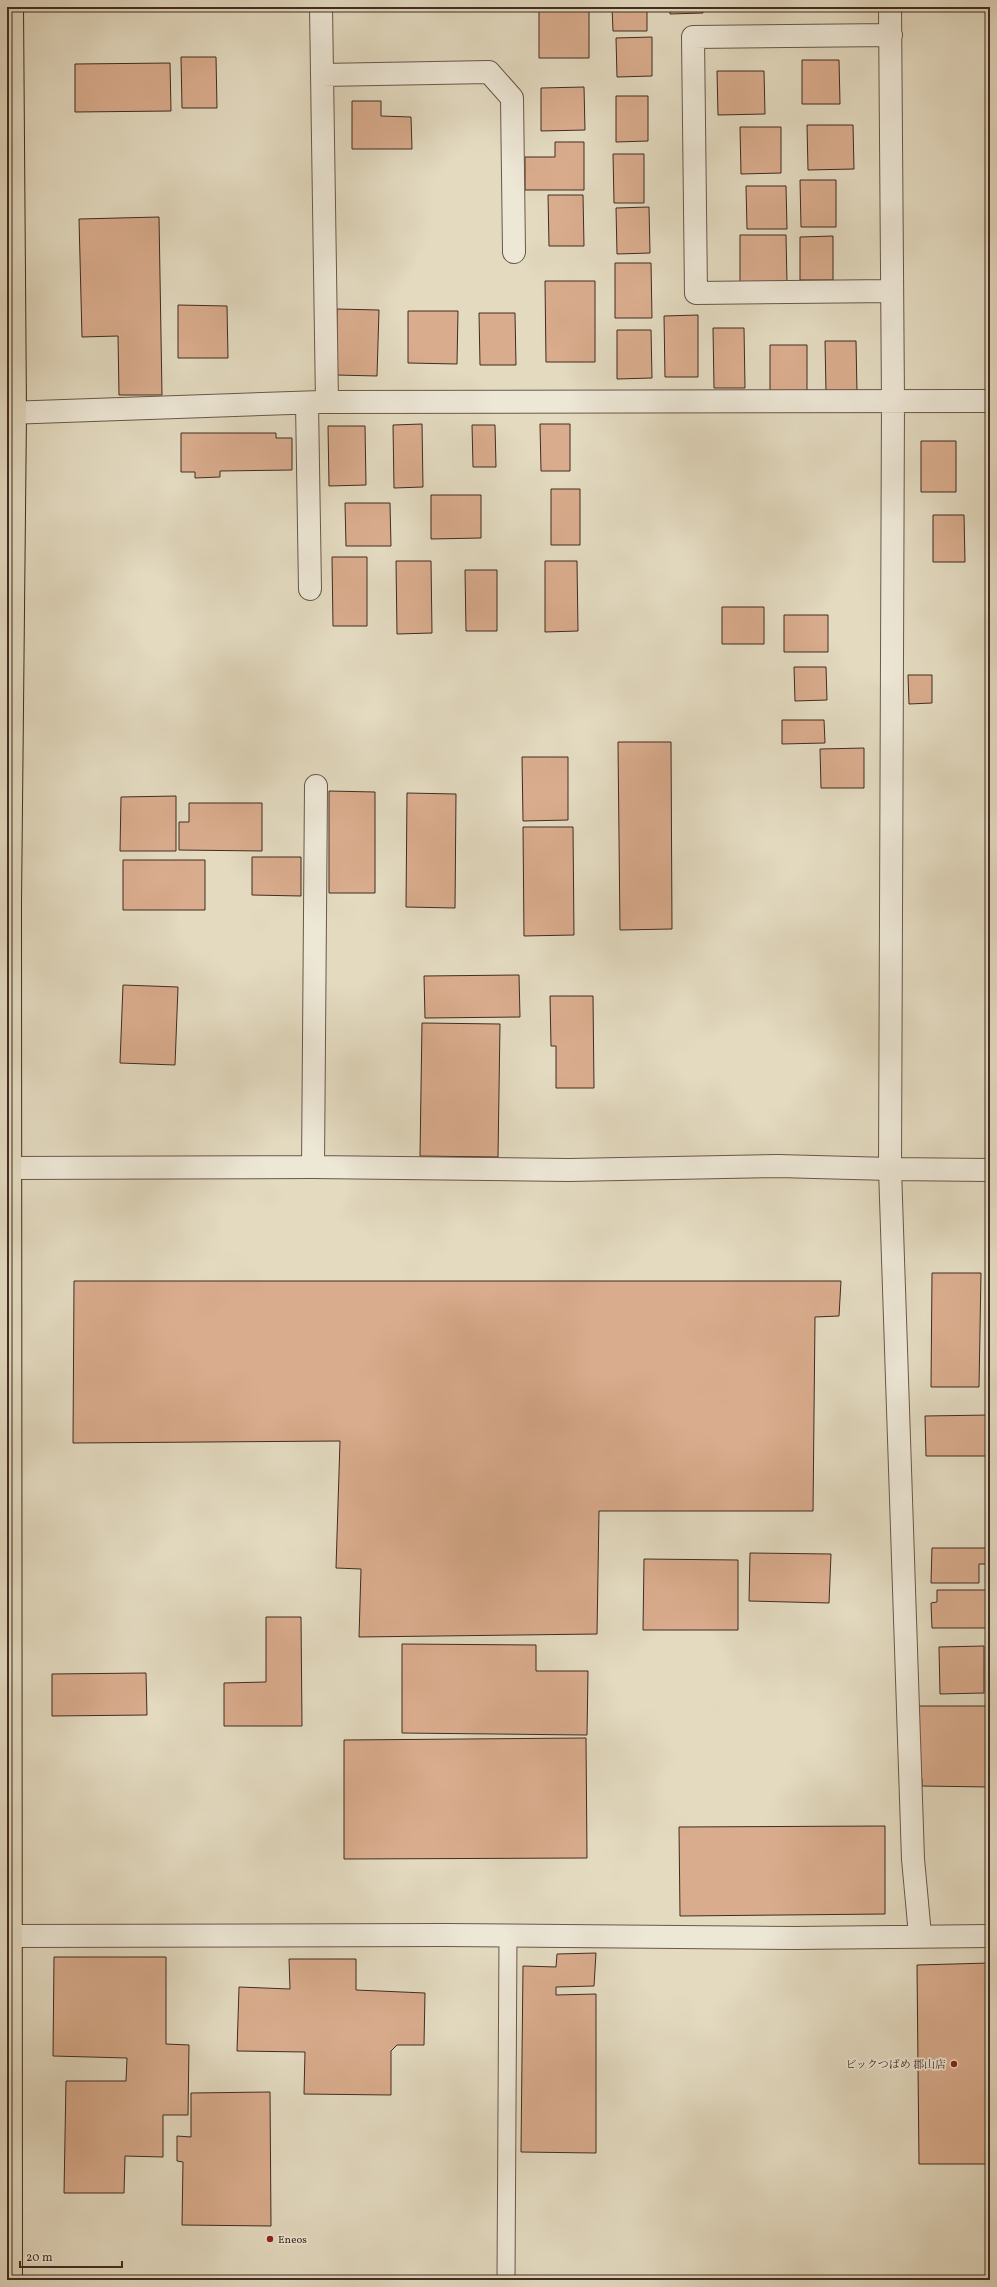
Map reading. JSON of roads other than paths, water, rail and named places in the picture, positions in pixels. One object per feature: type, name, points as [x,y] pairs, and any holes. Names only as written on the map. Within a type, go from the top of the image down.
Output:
[{"type":"main road","points":[[11,2280],[9,1936],[9,1168],[12,7]]},
{"type":"street","points":[[310,589],[317,403],[322,75],[321,7]]},
{"type":"street","points":[[890,7],[893,401],[890,1169],[913,1859],[920,1936]]},
{"type":"street","points":[[891,35],[693,37],[696,293],[892,291]]},
{"type":"street","points":[[322,75],[489,72],[512,98],[514,252]]},
{"type":"street","points":[[11,413],[317,403],[990,401]]},
{"type":"street","points":[[313,1167],[316,786]]},
{"type":"street","points":[[9,1168],[313,1167],[569,1170],[778,1166],[990,1170]]},
{"type":"street","points":[[9,1936],[508,1936],[794,1938],[990,1936]]},
{"type":"lane","points":[[506,2280],[508,1936]]},
{"type":"place","name":"ビックつばめ 郡山店","points":[[954,2064]]},
{"type":"place","name":"Eneos","points":[[270,2239]]}]
